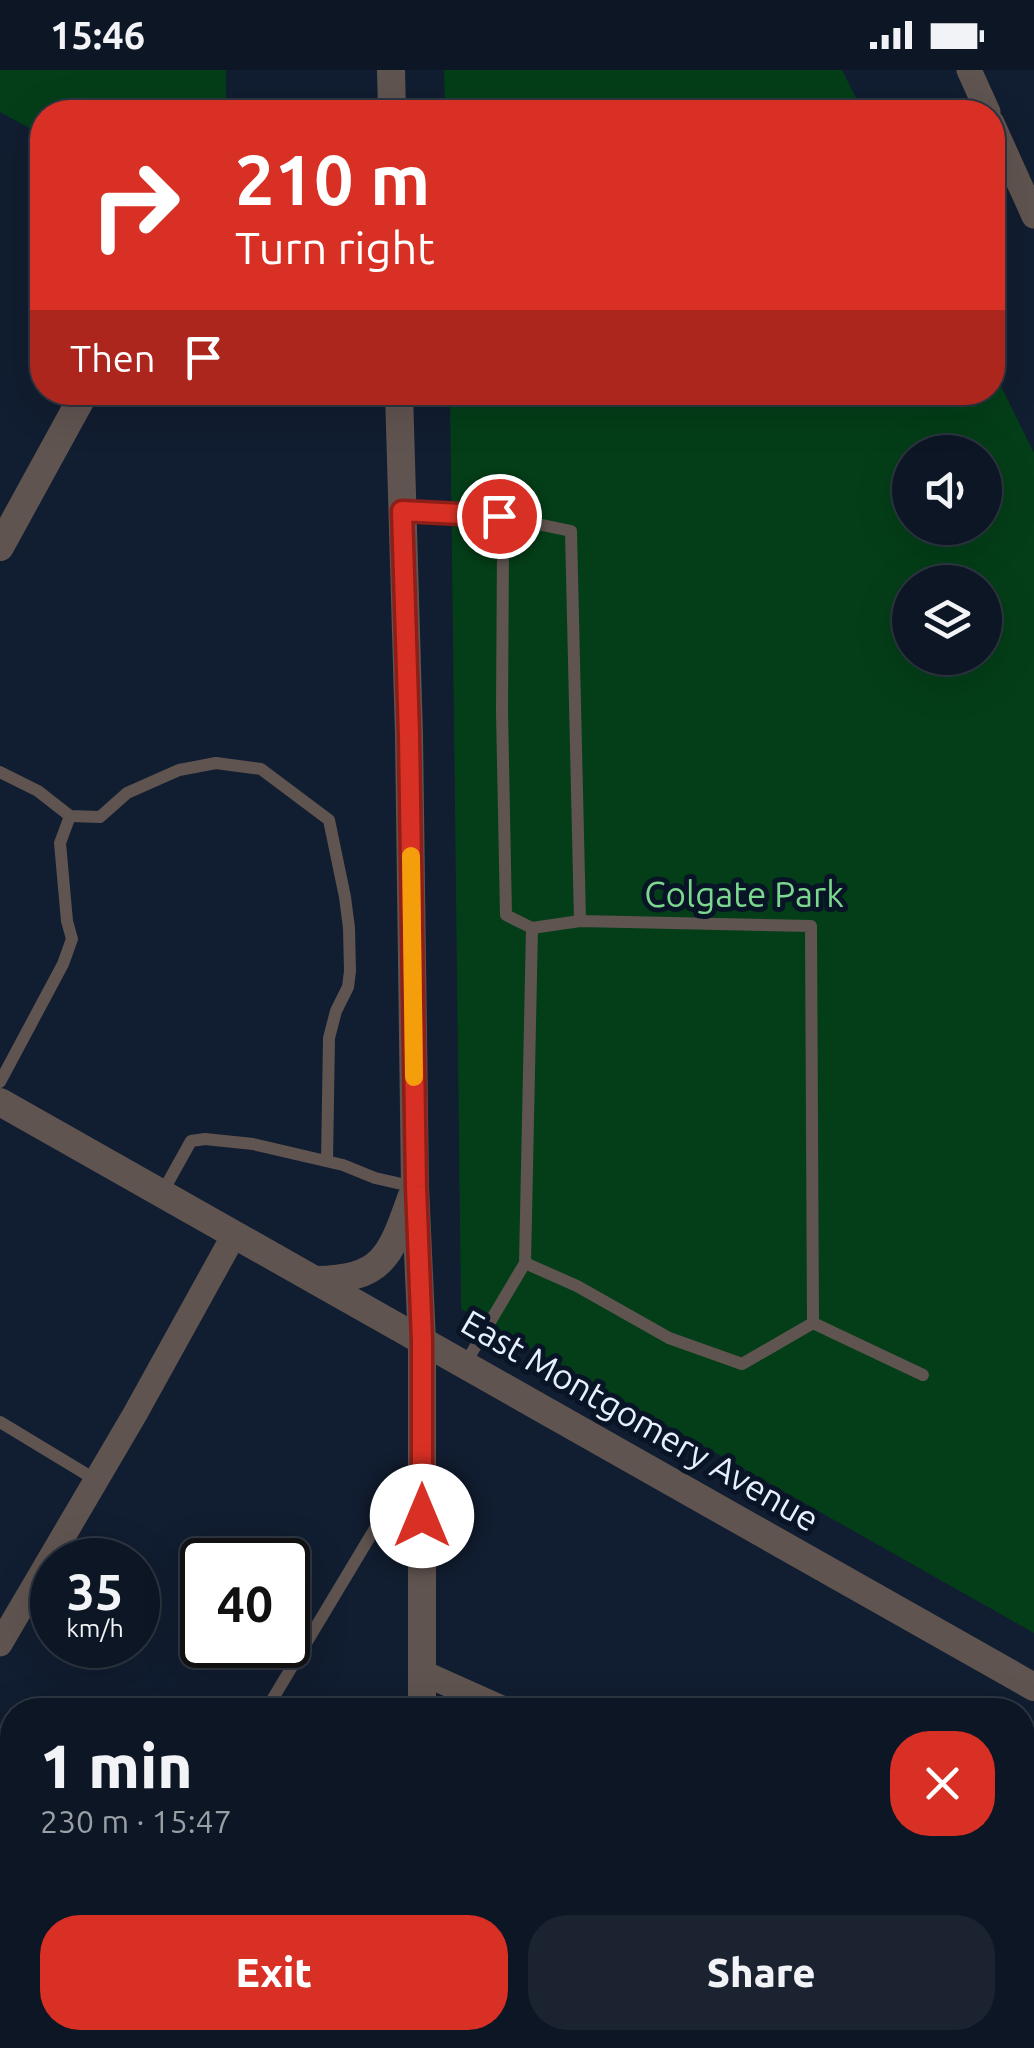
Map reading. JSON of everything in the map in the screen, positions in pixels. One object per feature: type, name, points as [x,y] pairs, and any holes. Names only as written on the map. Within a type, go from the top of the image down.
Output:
[{"type":"street","points":[[391,70],[392,100]]},
{"type":"street","points":[[969,70],[983,100]]},
{"type":"street","points":[[1005,152],[1034,216]]},
{"type":"street","points":[[1,543],[77,405]]},
{"type":"street","points":[[399,405],[422,1341],[422,1698]]},
{"type":"street","name":"East Montgomery Avenue","points":[[0,1102],[1034,1687]]},
{"type":"street","points":[[315,1280],[344,1280],[371,1270],[398,1235],[416,1187]]},
{"type":"street","points":[[0,1644],[234,1235]]},
{"type":"street","points":[[422,1672],[479,1698]]},
{"type":"lane","points":[[402,511],[499,516],[570,531],[580,921]]},
{"type":"lane","points":[[499,516],[506,915],[532,928],[580,921],[811,926],[812,1323]]},
{"type":"lane","points":[[0,772],[38,791],[70,816],[100,817],[126,793],[179,770],[216,763],[261,769],[329,820],[345,898],[350,971],[329,1038],[327,1161]]},
{"type":"lane","points":[[0,1082],[63,964],[72,939],[60,843],[70,816]]},
{"type":"lane","points":[[464,1364],[526,1263],[532,928]]},
{"type":"lane","points":[[162,1193],[191,1140],[253,1144],[343,1164],[375,1178],[416,1187]]},
{"type":"lane","points":[[526,1263],[670,1338],[742,1364],[812,1323]]},
{"type":"lane","points":[[812,1323],[924,1375]]},
{"type":"lane","points":[[0,1422],[96,1480]]},
{"type":"lane","points":[[273,1698],[374,1530],[423,1476]]},
{"type":"green space","points":[[0,70],[226,70],[226,100],[30,100],[30,128],[0,112]]},
{"type":"green space","points":[[444,70],[842,70],[857,100],[445,100]]},
{"type":"green space","name":"Colgate Park","points":[[1005,394],[1034,453],[1034,1633],[461,1309],[450,405],[1005,405]]},
{"type":"slow traffic","points":[[411,856],[414,1077]]},
{"type":"route","points":[[422,1516],[422,1341],[402,511],[499,516]]}]
